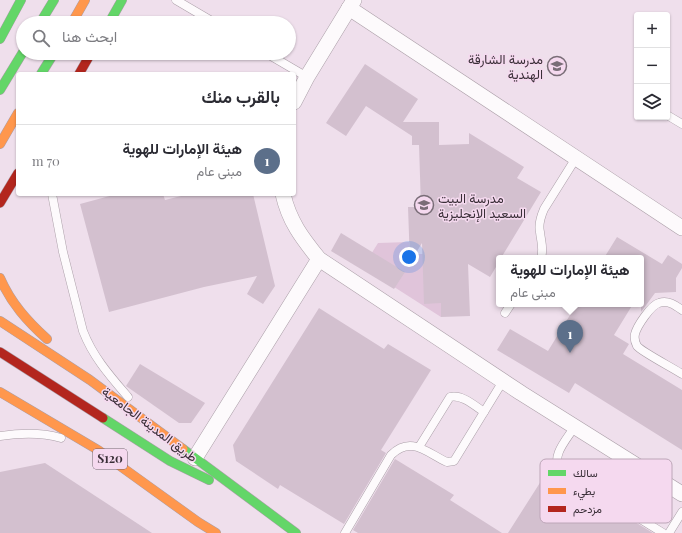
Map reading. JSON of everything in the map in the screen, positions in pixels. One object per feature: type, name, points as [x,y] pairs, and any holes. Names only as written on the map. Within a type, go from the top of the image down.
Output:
[{"type":"main road","points":[[0,39],[21,0]]},
{"type":"main road","points":[[44,16],[54,0]]},
{"type":"main road","points":[[76,16],[85,0]]},
{"type":"main road","points":[[113,16],[122,0]]},
{"type":"main road","points":[[0,90],[18,60]]},
{"type":"main road","points":[[42,72],[50,60]]},
{"type":"main road","points":[[81,72],[87,60]]},
{"type":"main road","points":[[0,144],[16,116]]},
{"type":"main road","points":[[0,203],[16,176]]},
{"type":"main road","points":[[0,278],[11,301],[21,316],[90,380]]},
{"type":"main road","name":"طريق المدينة الجامعية","points":[[0,321],[90,380],[296,533]]},
{"type":"main road","points":[[0,352],[170,461],[213,482],[236,489]]},
{"type":"main road","name":"S120","points":[[2,395],[98,450],[198,522],[216,533]]},
{"type":"street","points":[[296,98],[307,77],[352,4],[576,158],[682,228]]},
{"type":"street","points":[[284,196],[286,206],[299,234],[319,259],[503,381],[627,459]]},
{"type":"street","points":[[195,458],[319,259]]},
{"type":"street","points":[[672,488],[682,494]]},
{"type":"lane","points":[[176,0],[203,16]]},
{"type":"lane","points":[[278,60],[307,77]]},
{"type":"lane","points":[[670,117],[682,124]]},
{"type":"lane","points":[[541,255],[543,244],[540,232],[541,216],[576,158]]},
{"type":"lane","points":[[52,196],[63,252],[83,332],[88,344],[101,366],[152,426]]},
{"type":"lane","points":[[682,310],[669,302],[659,302],[655,304],[651,307],[634,337],[640,348],[682,374]]},
{"type":"lane","points":[[505,313],[509,307]]},
{"type":"lane","points":[[345,533],[391,455],[401,447],[413,446],[419,447],[447,462],[454,461],[503,381]]},
{"type":"lane","points":[[419,447],[450,397],[460,397],[484,412]]},
{"type":"lane","points":[[557,459],[575,426]]},
{"type":"lane","points":[[0,436],[27,433],[53,436],[98,450]]},
{"type":"lane","points":[[669,533],[682,512]]},
{"type":"lane","points":[[198,522],[204,533]]},
{"type":"lane","points":[[647,523],[663,533]]},
{"type":"shaded area","points":[[409,242],[410,254],[423,254],[441,303],[441,317],[363,267],[378,243]]},
{"type":"building","points":[[365,64],[418,99],[403,122],[439,122],[439,145],[469,144],[469,133],[524,167],[517,178],[541,192],[503,255],[496,255],[496,267],[490,277],[468,264],[470,316],[441,317],[441,303],[424,304],[422,243],[410,263],[408,207],[421,207],[419,145],[412,145],[412,136],[366,106],[346,136],[326,123]]},
{"type":"building","points":[[110,196],[164,196],[165,200],[181,196],[253,196],[275,286],[263,304],[247,294],[257,276],[204,287],[109,312],[80,204]]},
{"type":"building","points":[[341,233],[405,272],[394,289],[331,251]]},
{"type":"building","points":[[617,237],[662,264],[668,255],[682,264],[682,268],[676,278],[676,292],[655,293],[641,312],[641,307],[644,307],[644,255],[606,255]]},
{"type":"building","points":[[570,307],[631,307],[614,335],[629,344],[623,354],[682,390],[682,450],[575,383],[569,393],[497,350],[510,329],[548,351],[570,315]]},
{"type":"building","points":[[319,308],[384,349],[388,344],[431,370],[381,450],[386,453],[344,524],[280,485],[278,489],[236,461],[233,445]]},
{"type":"building","points":[[140,364],[205,403],[191,423],[179,423],[126,386]]},
{"type":"building","points":[[395,459],[454,495],[450,500],[502,533],[358,533],[353,530]]},
{"type":"building","points":[[45,463],[152,533],[0,533],[0,472]]},
{"type":"building","points":[[540,483],[540,523],[637,523],[653,533],[508,533]]},
{"type":"traffic: fast","points":[[0,39],[21,0]]},
{"type":"traffic: fast","points":[[44,16],[54,0]]},
{"type":"traffic: fast","points":[[113,16],[122,0]]},
{"type":"traffic: fast","points":[[0,90],[18,60]]},
{"type":"traffic: fast","points":[[42,72],[50,60]]},
{"type":"traffic: fast","points":[[103,418],[170,461],[209,480]]},
{"type":"traffic: fast","points":[[183,449],[296,533]]},
{"type":"traffic: slow","points":[[76,16],[85,0]]},
{"type":"traffic: slow","points":[[0,144],[16,116]]},
{"type":"traffic: slow","points":[[0,278],[9,296],[20,311],[47,339]]},
{"type":"traffic: slow","points":[[0,321],[90,380],[183,449]]},
{"type":"traffic: slow","points":[[0,392],[98,450],[198,522],[216,533]]},
{"type":"traffic: jam","points":[[80,72],[87,60]]},
{"type":"traffic: jam","points":[[0,203],[16,176]]},
{"type":"traffic: jam","points":[[0,352],[103,418]]},
{"type":"place","name":"مدرسة الشارقة الهندية","points":[[557,66]]},
{"type":"place","name":"مدرسة البيت السعيد الإنجليزية","points":[[424,205]]},
{"type":"place","name":"هيئة الإمارات للهوية","points":[[570,353]]}]
